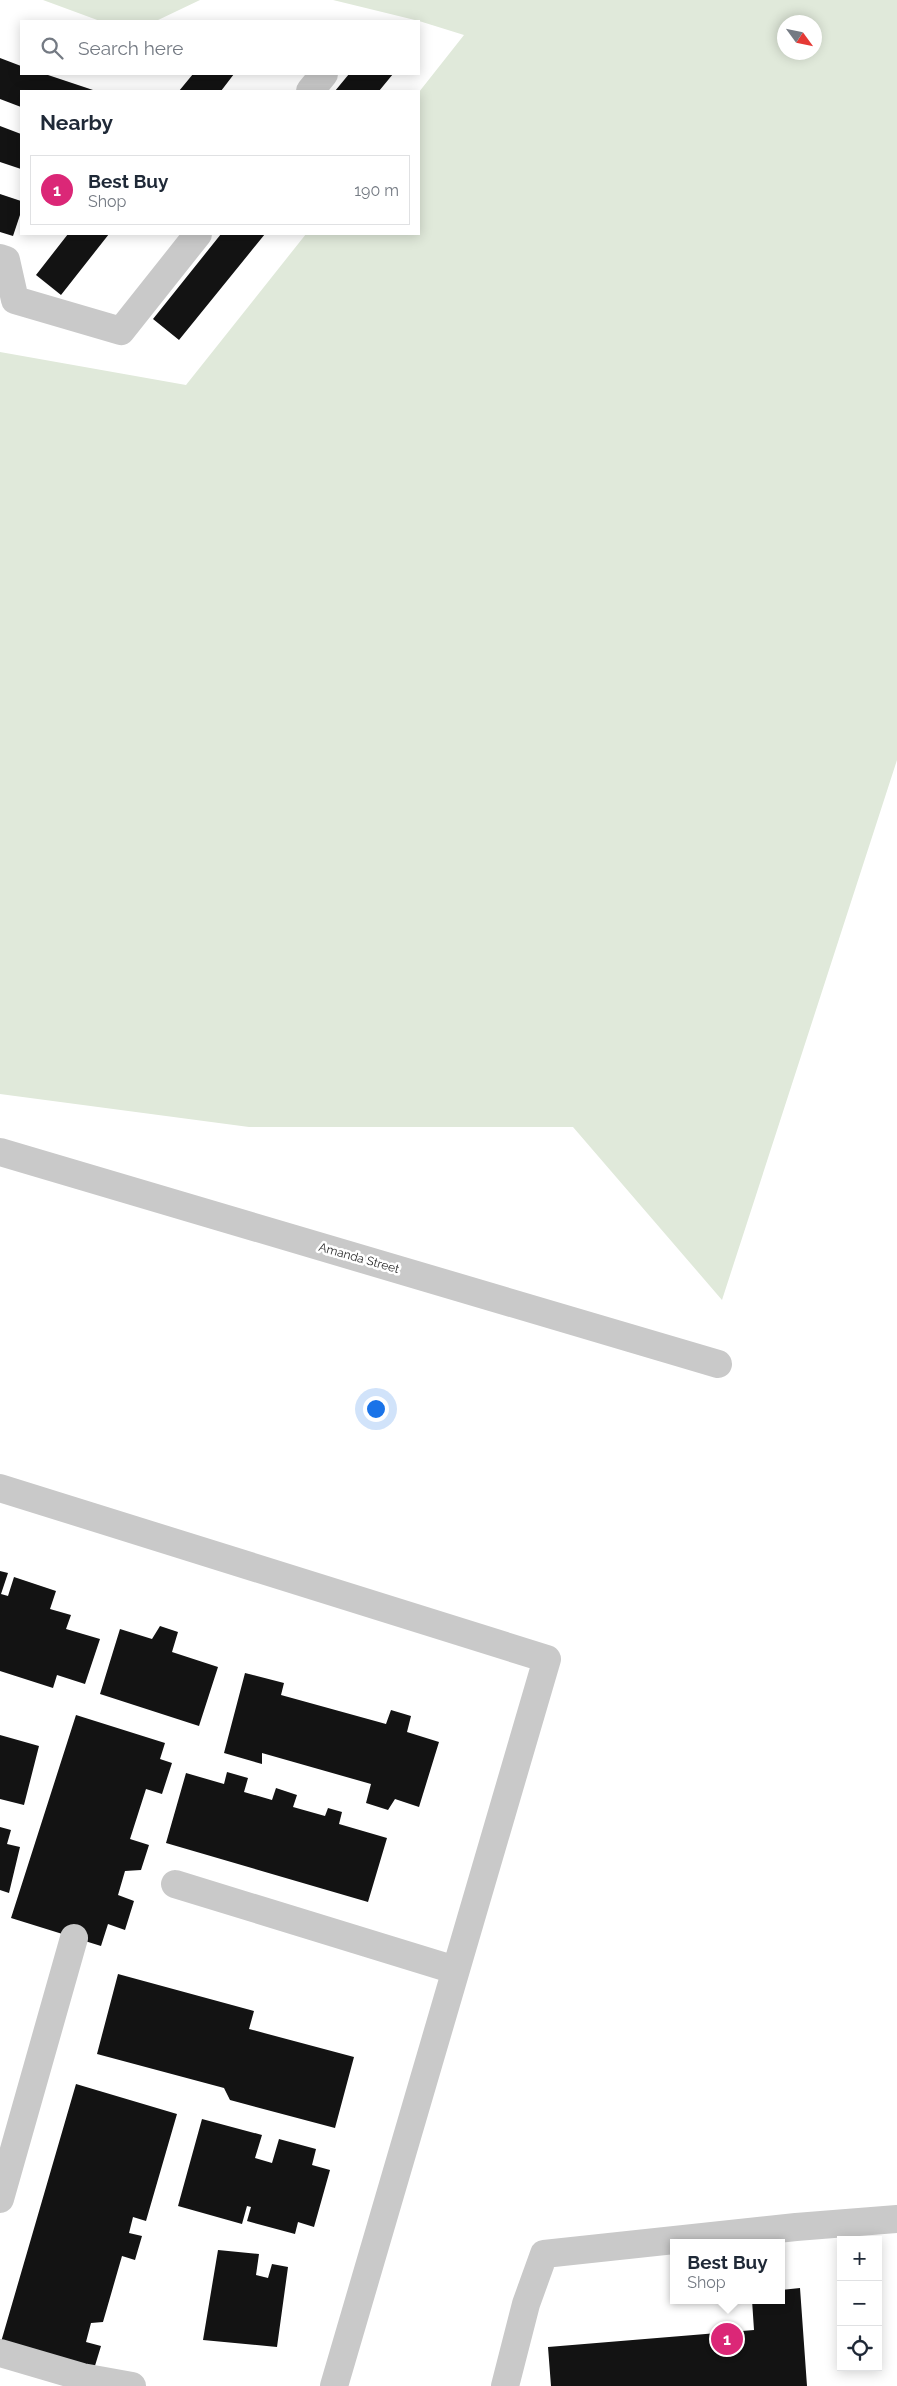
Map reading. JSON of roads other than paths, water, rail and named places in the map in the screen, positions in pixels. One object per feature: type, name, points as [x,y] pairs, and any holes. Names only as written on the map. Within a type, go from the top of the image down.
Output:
[{"type":"street","points":[[311,90],[323,75]]},
{"type":"street","points":[[0,258],[6,260],[15,300],[121,331],[197,235]]},
{"type":"street","name":"Amanda Street","points":[[0,1152],[718,1364]]},
{"type":"street","points":[[0,1488],[547,1659],[334,2386]]},
{"type":"street","points":[[175,1884],[456,1970]]},
{"type":"street","points":[[0,2199],[74,1938]]},
{"type":"street","points":[[684,2239],[897,2219]]},
{"type":"street","points":[[505,2386],[526,2304],[544,2254],[670,2240]]},
{"type":"street","points":[[0,2352],[82,2377],[132,2386]]},
{"type":"place","name":"Best Buy","points":[[727,2339]]}]
